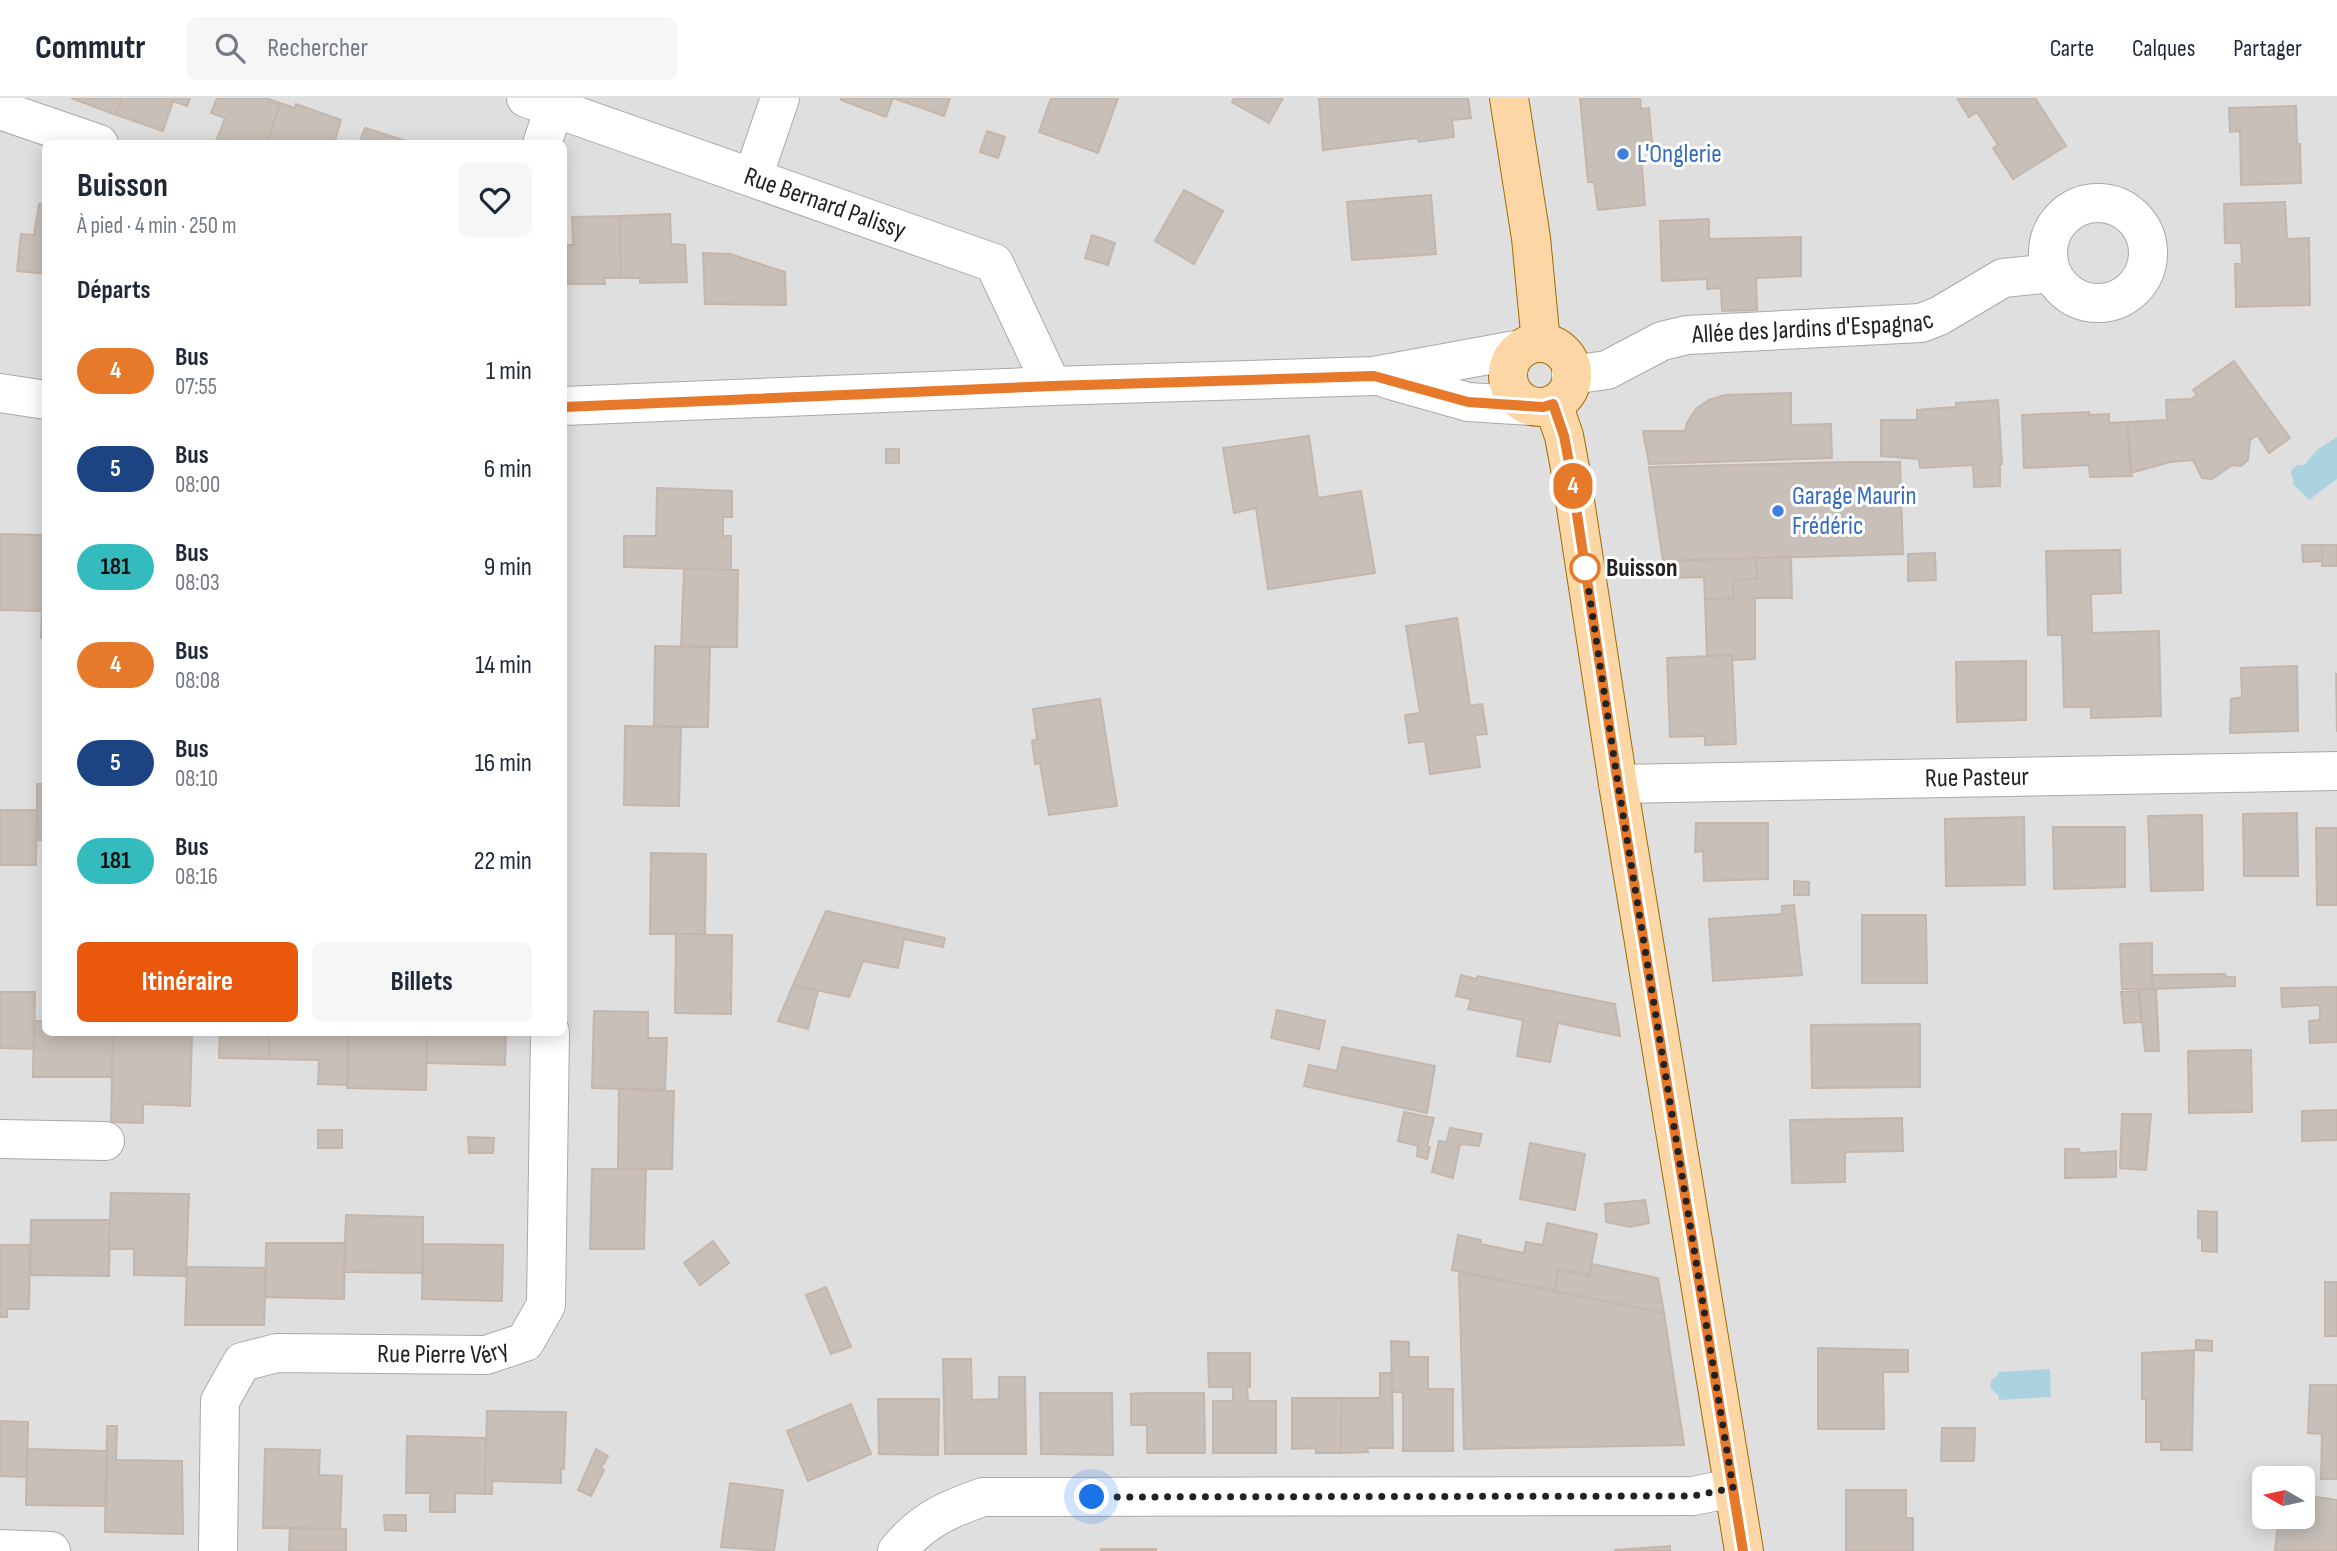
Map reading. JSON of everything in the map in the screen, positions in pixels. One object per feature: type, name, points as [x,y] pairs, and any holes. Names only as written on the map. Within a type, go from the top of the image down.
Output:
[{"type":"main road","points":[[1509,98],[1531,238],[1531,346]]},
{"type":"main road","points":[[1552,395],[1515,396],[1509,386],[1508,365],[1531,346],[1551,345],[1566,357],[1570,365],[1552,395],[1570,468],[1618,784],[1744,1551]]},
{"type":"street","points":[[754,177],[780,98]]},
{"type":"street","points":[[540,103],[542,140]]},
{"type":"street","name":"Rue Bernard Palissy","points":[[540,103],[994,263],[1052,386]]},
{"type":"street","points":[[0,110],[87,140]]},
{"type":"street","name":"Allée des Jardins d'Espagnac","points":[[1374,376],[1468,402],[1552,395],[1662,341],[1687,335],[1922,323],[1939,316],[2003,278],[2052,273]]},
{"type":"street","points":[[567,407],[1052,386],[1374,376],[1531,346]]},
{"type":"street","points":[[0,393],[42,399]]},
{"type":"street","name":"Rue Pasteur","points":[[1618,784],[2337,771]]},
{"type":"street","name":"Rue Pierre Véry","points":[[218,1551],[220,1401],[242,1362],[277,1353],[486,1355],[525,1342],[546,1305],[550,1036]]},
{"type":"street","points":[[0,1139],[105,1141]]},
{"type":"street","points":[[897,1551],[915,1530],[948,1509],[983,1497],[1693,1496],[1733,1488]]},
{"type":"street","points":[[0,1549],[51,1551]]},
{"type":"shaded area","points":[[0,98],[2337,98],[2337,1551],[0,1551]]},
{"type":"water","points":[[2337,437],[2337,479],[2309,500],[2292,483],[2292,469],[2304,465],[2318,449]]},
{"type":"water","points":[[2050,1369],[2051,1397],[1999,1400],[1999,1396],[1991,1389],[1991,1381],[1998,1372]]},
{"type":"building","points":[[71,98],[122,98],[116,115]]},
{"type":"building","points":[[122,98],[190,98],[187,106],[173,101],[163,131],[116,115]]},
{"type":"building","points":[[217,98],[266,98],[280,103],[268,140],[217,140],[225,118],[211,113]]},
{"type":"building","points":[[841,98],[893,98],[886,117]]},
{"type":"building","points":[[893,98],[950,98],[944,116]]},
{"type":"building","points":[[1051,98],[1118,98],[1098,153],[1039,132]]},
{"type":"building","points":[[1234,98],[1283,98],[1269,123],[1232,102]]},
{"type":"building","points":[[1319,98],[1468,98],[1471,118],[1452,120],[1454,137],[1419,142],[1417,138],[1323,150]]},
{"type":"building","points":[[1580,98],[1640,98],[1641,109],[1649,108],[1652,143],[1640,144],[1645,205],[1598,210],[1594,182],[1588,182]]},
{"type":"building","points":[[1957,98],[2035,98],[2066,146],[2013,179],[1993,148],[1998,145],[1977,112],[1969,117]]},
{"type":"building","points":[[280,103],[295,108],[296,104],[341,120],[335,140],[268,140]]},
{"type":"building","points":[[2296,106],[2301,183],[2241,185],[2240,131],[2230,132],[2229,108]]},
{"type":"building","points":[[365,128],[404,140],[360,140]]},
{"type":"building","points":[[987,131],[1005,137],[998,158],[980,152]]},
{"type":"building","points":[[1184,190],[1223,211],[1194,264],[1155,241]]},
{"type":"building","points":[[1431,195],[1436,254],[1352,260],[1347,202]]},
{"type":"building","points":[[2285,202],[2287,239],[2309,238],[2310,305],[2236,307],[2235,264],[2242,264],[2241,243],[2225,243],[2224,204]]},
{"type":"building","points":[[39,204],[42,204],[42,274],[17,271],[21,234],[34,235]]},
{"type":"building","points":[[670,214],[671,244],[685,245],[687,282],[640,283],[640,278],[621,278],[620,216]]},
{"type":"building","points":[[620,216],[621,278],[604,278],[605,284],[567,284],[567,245],[573,245],[572,217]]},
{"type":"building","points":[[1709,219],[1709,239],[1801,237],[1801,276],[1756,278],[1757,310],[1722,311],[1721,288],[1707,289],[1707,279],[1662,281],[1660,221]]},
{"type":"building","points":[[1092,235],[1115,243],[1108,265],[1085,258]]},
{"type":"building","points":[[703,253],[730,254],[785,272],[786,305],[705,304]]},
{"type":"building","points":[[2234,361],[2290,438],[2269,453],[2257,435],[2250,440],[2248,460],[2241,466],[2232,465],[2212,479],[2202,478],[2193,460],[2170,462],[2131,473],[2127,422],[2167,420],[2166,400],[2191,399],[2197,395],[2193,390]]},
{"type":"building","points":[[1791,393],[1791,425],[1831,424],[1832,458],[1649,464],[1643,431],[1685,431],[1696,409],[1709,400],[1725,395]]},
{"type":"building","points":[[1998,400],[2002,464],[2000,486],[1974,487],[1973,465],[1920,468],[1919,459],[1881,456],[1881,420],[1917,420],[1917,410],[1956,407],[1956,403]]},
{"type":"building","points":[[2089,412],[2089,415],[2109,414],[2109,423],[2127,422],[2132,476],[2090,477],[2089,465],[2024,468],[2022,415]]},
{"type":"building","points":[[1309,436],[1318,498],[1361,491],[1375,573],[1268,589],[1256,508],[1234,513],[1223,448]]},
{"type":"building","points":[[886,449],[899,449],[899,463],[886,463]]},
{"type":"building","name":"Garage Maurin Frédéric","points":[[1900,462],[1903,554],[1663,561],[1649,467]]},
{"type":"building","points":[[657,488],[732,491],[732,517],[723,517],[723,536],[731,536],[731,570],[624,567],[624,536],[656,536]]},
{"type":"building","points":[[0,534],[42,535],[42,611],[0,610]]},
{"type":"building","points":[[2302,545],[2322,545],[2322,561],[2303,562]]},
{"type":"building","points":[[2322,545],[2337,545],[2337,566],[2322,566]]},
{"type":"building","points":[[2120,550],[2121,593],[2091,594],[2092,633],[2159,631],[2161,716],[2091,718],[2091,707],[2064,707],[2062,635],[2048,635],[2046,551]]},
{"type":"building","points":[[1935,553],[1936,580],[1908,581],[1908,554]]},
{"type":"building","points":[[1791,557],[1792,598],[1755,598],[1755,659],[1733,660],[1732,655],[1707,656],[1705,599],[1734,598],[1733,580],[1757,579],[1756,558]]},
{"type":"building","points":[[1756,558],[1757,579],[1733,580],[1734,598],[1705,599],[1704,577],[1667,578],[1660,561]]},
{"type":"building","points":[[684,569],[738,570],[737,647],[681,646]]},
{"type":"building","points":[[1457,618],[1470,706],[1482,704],[1487,734],[1475,735],[1480,767],[1430,774],[1425,741],[1409,743],[1405,715],[1420,713],[1406,626]]},
{"type":"building","points":[[655,646],[710,647],[708,727],[654,726]]},
{"type":"building","points":[[1732,655],[1736,744],[1705,745],[1705,736],[1670,737],[1667,658]]},
{"type":"building","points":[[2026,661],[2026,720],[1957,722],[1956,662]]},
{"type":"building","points":[[2297,666],[2298,731],[2230,733],[2231,699],[2242,697],[2241,668]]},
{"type":"building","points":[[1100,699],[1117,806],[1049,815],[1040,763],[1035,764],[1032,741],[1037,739],[1033,709]]},
{"type":"building","points":[[625,726],[681,727],[679,806],[624,805]]},
{"type":"building","points":[[37,784],[42,784],[42,840],[37,840]]},
{"type":"building","points":[[0,810],[37,810],[36,865],[0,865]]},
{"type":"building","points":[[2297,813],[2298,876],[2244,876],[2243,814]]},
{"type":"building","points":[[2202,815],[2203,890],[2151,891],[2148,816]]},
{"type":"building","points":[[2024,817],[2025,885],[1946,886],[1945,819]]},
{"type":"building","points":[[1696,823],[1768,823],[1768,879],[1704,881],[1703,851],[1695,852]]},
{"type":"building","points":[[2053,827],[2125,827],[2125,887],[2054,889]]},
{"type":"building","points":[[2316,828],[2337,828],[2337,905],[2317,905]]},
{"type":"building","points":[[651,853],[706,854],[705,934],[650,934]]},
{"type":"building","points":[[1794,881],[1809,882],[1809,895],[1794,895]]},
{"type":"building","points":[[1794,905],[1802,975],[1713,981],[1709,919],[1782,914],[1782,906]]},
{"type":"building","points":[[826,911],[945,938],[943,947],[904,939],[898,968],[863,961],[849,997],[793,985]]},
{"type":"building","points":[[1862,915],[1926,915],[1927,983],[1862,983]]},
{"type":"building","points":[[676,934],[732,935],[731,1014],[675,1013]]},
{"type":"building","points":[[2152,943],[2152,989],[2122,989],[2120,944]]},
{"type":"building","points":[[2225,974],[2226,977],[2235,977],[2235,986],[2152,989],[2152,975]]},
{"type":"building","points":[[1461,975],[1476,979],[1478,976],[1615,1004],[1620,1036],[1558,1023],[1550,1062],[1517,1056],[1523,1020],[1468,1009],[1471,999],[1456,996]]},
{"type":"building","points":[[793,985],[818,991],[808,1029],[778,1021]]},
{"type":"building","points":[[2337,987],[2337,1042],[2310,1043],[2309,1021],[2320,1020],[2320,1005],[2282,1007],[2281,988]]},
{"type":"building","points":[[2139,989],[2156,989],[2159,1051],[2145,1051]]},
{"type":"building","points":[[2138,991],[2141,1022],[2124,1023],[2121,992]]},
{"type":"building","points":[[0,992],[35,992],[34,1049],[0,1048]]},
{"type":"building","points":[[1277,1010],[1325,1021],[1319,1049],[1271,1038]]},
{"type":"building","points":[[594,1011],[648,1012],[648,1038],[667,1038],[665,1090],[592,1088]]},
{"type":"building","points":[[34,1021],[42,1021],[42,1036],[113,1036],[112,1077],[33,1077]]},
{"type":"building","points":[[1920,1024],[1920,1087],[1812,1088],[1811,1025]]},
{"type":"building","points":[[113,1036],[192,1036],[190,1106],[143,1104],[143,1123],[111,1122]]},
{"type":"building","points":[[220,1036],[269,1036],[269,1059],[219,1058]]},
{"type":"building","points":[[269,1036],[348,1036],[348,1085],[318,1084],[319,1060],[269,1059]]},
{"type":"building","points":[[348,1036],[427,1036],[426,1090],[347,1088]]},
{"type":"building","points":[[427,1036],[506,1036],[505,1065],[426,1063]]},
{"type":"building","points":[[1342,1047],[1435,1066],[1427,1113],[1304,1086],[1309,1065],[1337,1071]]},
{"type":"building","points":[[2251,1050],[2252,1112],[2189,1113],[2188,1051]]},
{"type":"building","points":[[619,1089],[674,1091],[672,1169],[618,1169]]},
{"type":"building","points":[[2337,1110],[2337,1140],[2302,1141],[2302,1111]]},
{"type":"building","points":[[1404,1112],[1434,1118],[1427,1146],[1430,1147],[1427,1159],[1417,1156],[1418,1146],[1398,1141]]},
{"type":"building","points":[[2122,1114],[2151,1114],[2146,1170],[2120,1168]]},
{"type":"building","points":[[1902,1118],[1903,1151],[1845,1152],[1845,1182],[1792,1183],[1790,1120]]},
{"type":"building","points":[[1450,1128],[1482,1134],[1479,1146],[1460,1144],[1453,1178],[1432,1172],[1439,1141],[1447,1142]]},
{"type":"building","points":[[318,1130],[342,1130],[342,1148],[318,1148]]},
{"type":"building","points":[[468,1137],[494,1138],[493,1153],[469,1153]]},
{"type":"building","points":[[1530,1143],[1585,1154],[1575,1210],[1520,1199]]},
{"type":"building","points":[[2065,1149],[2079,1149],[2080,1153],[2116,1151],[2116,1177],[2065,1178]]},
{"type":"building","points":[[592,1169],[646,1169],[644,1249],[590,1249]]},
{"type":"building","points":[[111,1193],[189,1194],[186,1276],[134,1275],[134,1249],[109,1249]]},
{"type":"building","points":[[1645,1200],[1649,1223],[1630,1227],[1606,1222],[1605,1204]]},
{"type":"building","points":[[2198,1211],[2217,1212],[2217,1252],[2202,1251],[2202,1239],[2198,1238]]},
{"type":"building","points":[[346,1215],[423,1217],[423,1273],[344,1272]]},
{"type":"building","points":[[31,1220],[110,1220],[109,1276],[30,1275]]},
{"type":"building","points":[[1547,1223],[1597,1234],[1589,1276],[1559,1269],[1554,1291],[1452,1270],[1458,1235],[1481,1240],[1480,1244],[1524,1253],[1526,1242],[1543,1245]]},
{"type":"building","points":[[713,1241],[729,1263],[700,1285],[684,1263]]},
{"type":"building","points":[[266,1243],[345,1243],[344,1299],[265,1297]]},
{"type":"building","points":[[423,1244],[503,1245],[502,1301],[422,1299]]},
{"type":"building","points":[[0,1245],[30,1245],[29,1309],[7,1309],[7,1317],[0,1317]]},
{"type":"building","points":[[1592,1264],[1658,1278],[1664,1313],[1554,1291],[1559,1269],[1589,1276]]},
{"type":"building","points":[[187,1267],[266,1268],[264,1325],[185,1325]]},
{"type":"building","points":[[1459,1272],[1664,1313],[1684,1445],[1464,1449]]},
{"type":"building","points":[[2325,1282],[2337,1282],[2337,1336],[2325,1336]]},
{"type":"building","points":[[826,1287],[851,1347],[831,1354],[806,1295]]},
{"type":"building","points":[[2196,1340],[2212,1341],[2212,1351],[2196,1350]]},
{"type":"building","points":[[1391,1341],[1409,1342],[1409,1357],[1428,1357],[1428,1389],[1453,1389],[1453,1451],[1403,1451],[1403,1392],[1392,1392]]},
{"type":"building","points":[[1818,1348],[1908,1350],[1908,1372],[1883,1372],[1884,1429],[1818,1429]]},
{"type":"building","points":[[2194,1350],[2192,1450],[2161,1450],[2161,1442],[2146,1442],[2142,1353]]},
{"type":"building","points":[[1208,1353],[1250,1353],[1248,1401],[1276,1401],[1276,1453],[1213,1453],[1213,1401],[1233,1401],[1233,1387],[1209,1387]]},
{"type":"building","points":[[943,1359],[971,1359],[972,1400],[999,1399],[999,1377],[1025,1377],[1026,1454],[945,1454]]},
{"type":"building","points":[[1380,1373],[1392,1373],[1393,1448],[1367,1448],[1368,1452],[1341,1453],[1342,1398],[1380,1398]]},
{"type":"building","points":[[2310,1385],[2337,1385],[2337,1479],[2321,1479],[2322,1434],[2308,1433]]},
{"type":"building","points":[[1040,1393],[1112,1393],[1113,1455],[1041,1454]]},
{"type":"building","points":[[1204,1393],[1205,1453],[1147,1453],[1147,1425],[1131,1425],[1131,1394]]},
{"type":"building","points":[[1292,1398],[1342,1398],[1341,1453],[1316,1453],[1316,1448],[1292,1449]]},
{"type":"building","points":[[878,1399],[939,1399],[938,1455],[879,1454]]},
{"type":"building","points":[[851,1404],[871,1454],[808,1481],[787,1431]]},
{"type":"building","points":[[487,1411],[566,1412],[561,1483],[492,1481],[492,1494],[485,1494]]},
{"type":"building","points":[[0,1421],[28,1422],[27,1477],[0,1476]]},
{"type":"building","points":[[107,1426],[117,1426],[116,1460],[182,1461],[183,1534],[105,1532]]},
{"type":"building","points":[[1942,1428],[1975,1428],[1974,1461],[1941,1461]]},
{"type":"building","points":[[407,1436],[486,1438],[485,1494],[455,1493],[455,1512],[430,1512],[430,1493],[406,1493]]},
{"type":"building","points":[[27,1449],[107,1451],[106,1506],[26,1505]]},
{"type":"building","points":[[265,1449],[320,1450],[319,1475],[342,1476],[340,1529],[263,1528]]},
{"type":"building","points":[[596,1449],[608,1456],[591,1496],[578,1490]]},
{"type":"building","points":[[730,1483],[783,1490],[774,1551],[721,1547]]},
{"type":"building","points":[[1846,1490],[1906,1490],[1906,1518],[1913,1518],[1913,1551],[1846,1551]]},
{"type":"building","points":[[2315,1497],[2337,1500],[2337,1551],[2275,1550],[2277,1530],[2315,1530]]},
{"type":"building","points":[[384,1515],[406,1515],[406,1531],[385,1530]]},
{"type":"building","points":[[290,1528],[346,1529],[346,1551],[289,1551]]},
{"type":"building","points":[[1670,1546],[1670,1551],[1614,1550]]},
{"type":"building","points":[[1156,1549],[1156,1551],[1101,1551]]},
{"type":"bus line","name":"4","points":[[567,407],[1052,386],[1374,376],[1468,402],[1543,407],[1553,404],[1564,436],[1570,468],[1618,784],[1743,1551]]},
{"type":"place","name":"L'Onglerie","points":[[1623,154]]},
{"type":"place","name":"Garage Maurin Frédéric","points":[[1778,511]]},
{"type":"place","name":"Buisson","points":[[1585,568]]},
{"type":"route","points":[[1092,1497],[1693,1496],[1733,1488],[1584,559],[1585,568]]}]
